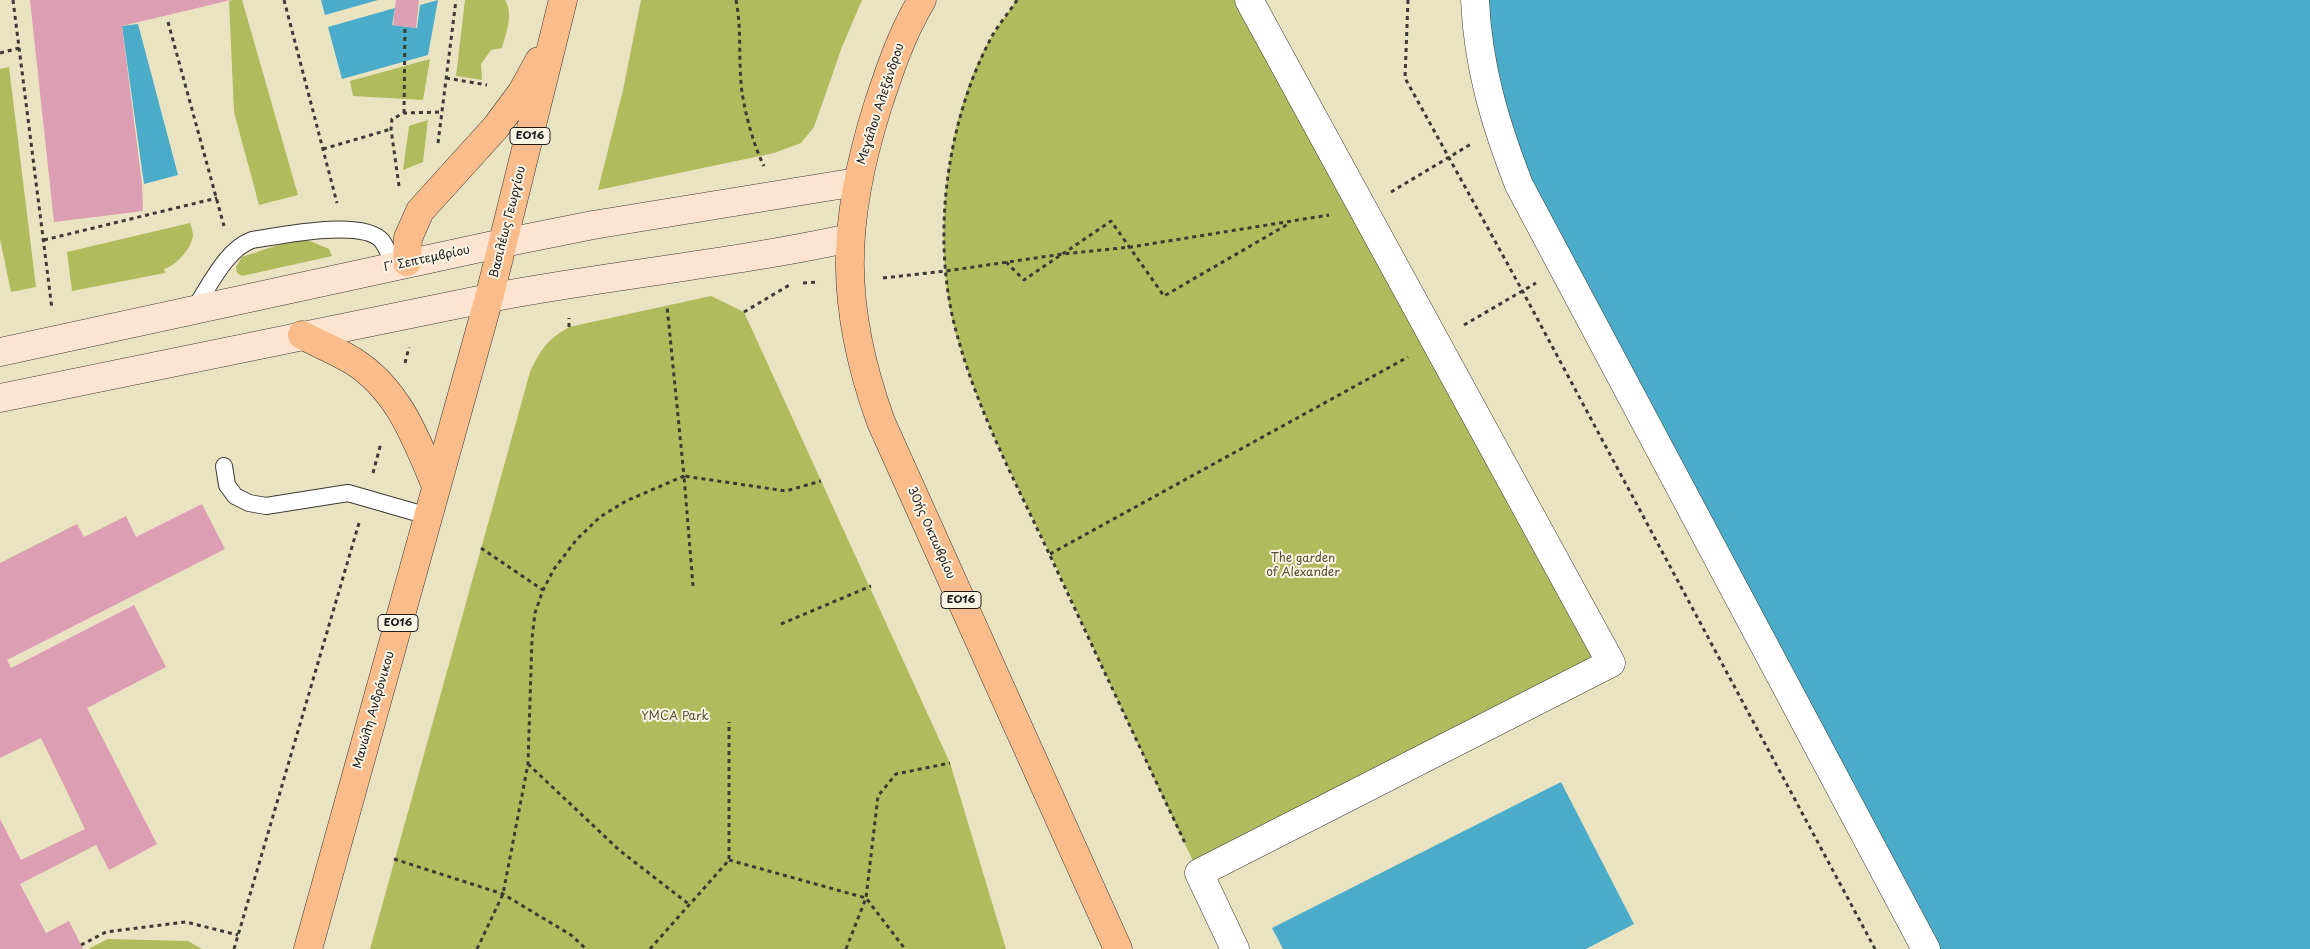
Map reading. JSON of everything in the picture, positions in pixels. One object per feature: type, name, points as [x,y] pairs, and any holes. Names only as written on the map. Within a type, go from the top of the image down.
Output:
[{"type":"main road","name":"Βασιλέως Γεωργίου","points":[[489,298],[563,0]]},
{"type":"main road","name":"Μεγάλου Αλεξάνδρου","points":[[857,182],[867,141],[897,51],[922,0]]},
{"type":"main road","points":[[401,264],[408,238],[420,211],[496,127],[522,92],[557,29]]},
{"type":"main road","name":"30ής Οκτωβρίου","points":[[857,182],[850,238],[850,281],[854,322],[866,376],[881,422],[1118,949]]},
{"type":"main road","name":"Γ' Σεπτεμβρίου","points":[[1,348],[593,225],[857,182]]},
{"type":"main road","points":[[0,398],[489,298],[569,283],[790,251],[850,238]]},
{"type":"main road","name":"Μανώλη Ανδρόνικου","points":[[308,949],[489,298]]},
{"type":"main road","points":[[302,335],[359,366],[394,401],[409,422],[436,486]]},
{"type":"street","points":[[1235,949],[1200,874],[1611,663],[1250,0]]},
{"type":"street","points":[[1475,0],[1478,44],[1497,128],[1519,185],[1926,949]]},
{"type":"lane","points":[[194,309],[231,253],[243,243],[252,240],[318,230],[343,229],[359,231],[381,240],[401,264]]},
{"type":"lane","points":[[224,466],[227,485],[235,496],[249,503],[266,506],[348,493],[428,516]]},
{"type":"path","points":[[13,0],[52,310]]},
{"type":"path","points":[[284,0],[343,229]]},
{"type":"path","points":[[442,186],[436,156],[456,0]]},
{"type":"path","points":[[736,0],[739,15],[742,93],[759,156],[765,168]]},
{"type":"path","points":[[1017,0],[990,40],[975,73],[958,123],[950,164],[945,210],[946,271],[955,330],[972,381],[996,438],[1200,874]]},
{"type":"path","points":[[1408,0],[1405,78],[1875,949]]},
{"type":"path","points":[[168,22],[231,253]]},
{"type":"path","points":[[404,113],[405,26]]},
{"type":"path","points":[[0,53],[19,48]]},
{"type":"path","points":[[446,78],[522,92]]},
{"type":"path","points":[[400,193],[391,130],[392,119],[404,113],[442,112]]},
{"type":"path","points":[[946,271],[1063,254],[1131,248],[1293,222],[1363,208],[1497,128]]},
{"type":"path","points":[[323,149],[391,130]]},
{"type":"path","points":[[44,240],[217,198]]},
{"type":"path","points":[[1006,262],[1024,280],[1111,220],[1164,296],[1293,222]]},
{"type":"path","points":[[1050,554],[1436,342],[1563,268]]},
{"type":"path","points":[[667,306],[693,586]]},
{"type":"path","points":[[234,949],[394,401]]},
{"type":"path","points":[[477,949],[503,894],[528,764],[532,638],[535,613],[543,590],[554,569],[577,539],[600,517],[626,501],[684,476],[786,492],[821,481]]},
{"type":"path","points":[[481,548],[543,590]]},
{"type":"path","points":[[782,624],[871,586]]},
{"type":"path","points":[[650,949],[729,860],[729,722]]},
{"type":"path","points":[[528,764],[619,850],[690,904]]},
{"type":"path","points":[[846,949],[866,898],[878,796],[896,774],[950,764]]},
{"type":"path","points":[[394,859],[503,894],[571,935],[586,949]]},
{"type":"path","points":[[729,860],[866,898],[905,949]]},
{"type":"path","points":[[81,945],[106,932],[186,922],[238,935]]},
{"type":"green space","points":[[242,0],[298,195],[259,205],[234,112],[229,1]]},
{"type":"green space","points":[[465,0],[505,0],[508,5],[509,17],[502,48],[491,50],[481,64],[482,80],[456,76]]},
{"type":"green space","points":[[641,0],[862,0],[842,47],[814,127],[801,143],[774,153],[598,190],[623,90]]},
{"type":"green space","name":"The garden of Alexander","points":[[1017,0],[1249,0],[1611,663],[1199,874],[988,423],[955,330],[948,296],[944,259],[947,181],[953,142],[962,105],[975,70],[990,39]]},
{"type":"green space","points":[[430,59],[423,100],[353,96],[350,81]]},
{"type":"green space","points":[[9,67],[36,287],[11,292],[0,239],[0,69]]},
{"type":"green space","points":[[428,120],[423,162],[403,170],[409,126]]},
{"type":"green space","points":[[190,223],[193,235],[187,251],[173,264],[164,269],[165,273],[72,291],[67,252]]},
{"type":"green space","points":[[304,240],[329,249],[332,256],[242,276],[237,273],[236,267],[242,257],[275,246]]},
{"type":"green space","name":"YMCA Park","points":[[711,296],[744,312],[950,763],[1006,949],[370,949],[530,372],[534,364],[541,351],[550,341],[569,327]]},
{"type":"green space","points":[[108,939],[188,941],[202,949],[88,949]]},
{"type":"water","points":[[321,0],[378,0],[325,15]]},
{"type":"water","points":[[438,0],[428,55],[342,79],[328,27],[395,8],[392,25],[417,28],[420,5]]},
{"type":"water","points":[[1483,0],[2310,0],[2310,949],[1936,949],[1595,309],[1506,130]]},
{"type":"water","points":[[138,24],[178,175],[144,184],[122,26]]},
{"type":"water","points":[[1561,782],[1634,924],[1586,949],[1283,949],[1272,928]]},
{"type":"building","points":[[30,0],[231,0],[122,26],[142,184],[143,211],[54,222]]},
{"type":"building","points":[[396,0],[419,0],[416,28],[393,25]]},
{"type":"building","points":[[202,504],[225,549],[7,660],[11,668],[134,605],[166,667],[87,708],[157,844],[109,870],[96,845],[20,884],[46,933],[69,921],[83,949],[0,949],[0,819],[21,860],[85,829],[41,738],[0,758],[0,563],[77,524],[84,537],[126,516],[136,537]]}]
